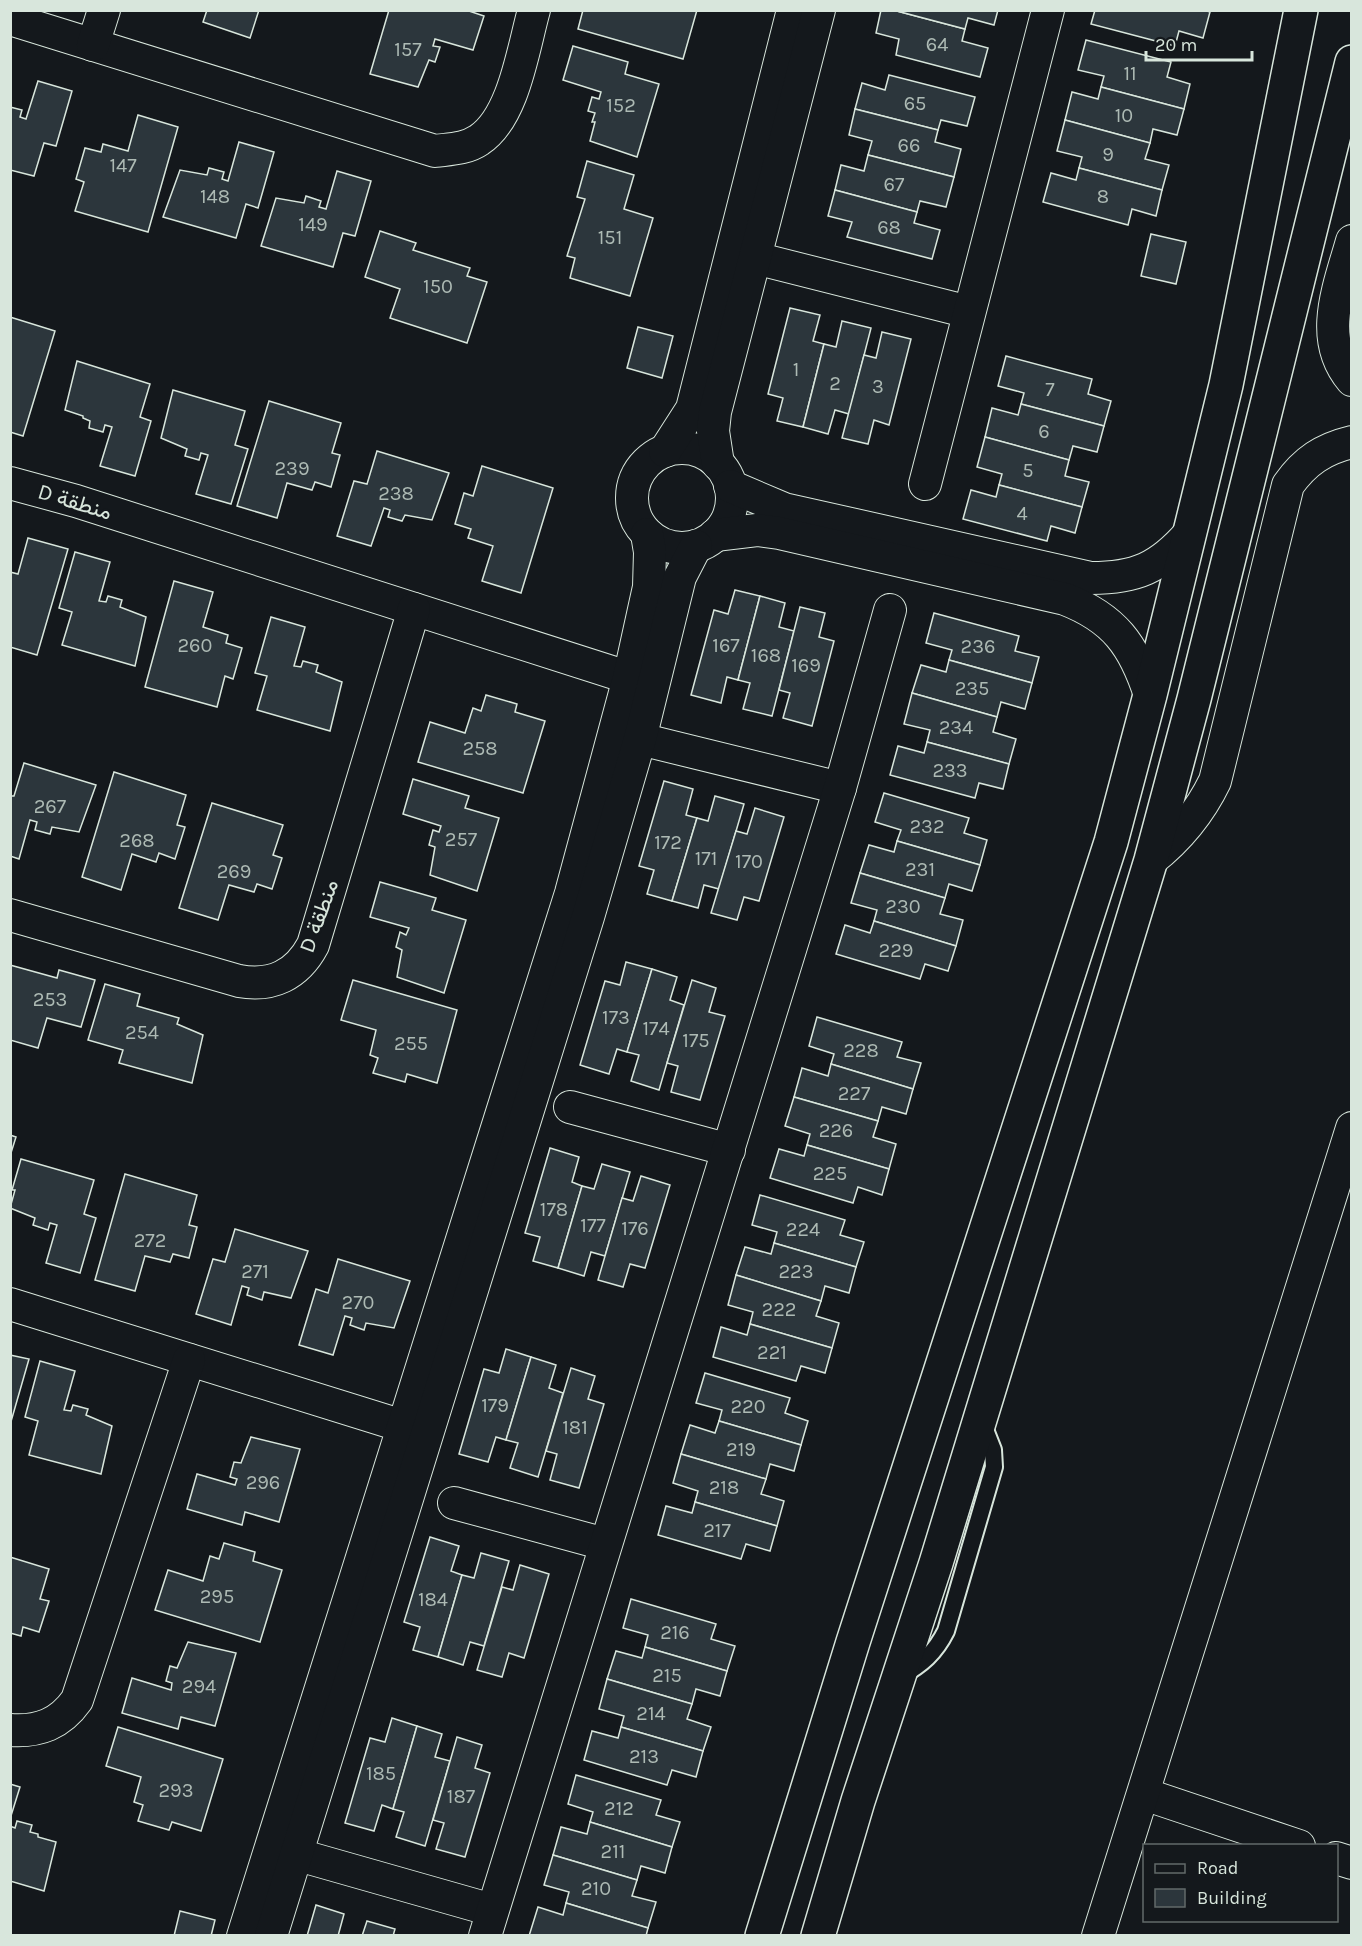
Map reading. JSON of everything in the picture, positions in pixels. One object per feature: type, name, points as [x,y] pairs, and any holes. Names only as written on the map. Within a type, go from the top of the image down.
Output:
[{"type":"street","points":[[93,45],[104,10]]},
{"type":"street","points":[[10,19],[435,151],[458,149],[479,140],[496,124],[508,104],[534,10]]},
{"type":"street","points":[[665,451],[692,409],[793,10]]},
{"type":"street","points":[[271,1935],[571,893],[641,681],[680,577],[730,513],[713,430],[715,412],[819,10]]},
{"type":"street","points":[[925,484],[1048,10]]},
{"type":"street","points":[[762,1935],[853,1642],[1111,842],[1226,385],[1301,10]]},
{"type":"street","points":[[818,1935],[1151,860],[1194,699],[1352,62]]},
{"type":"street","points":[[1352,241],[1334,306],[1333,342],[1336,358],[1352,380]]},
{"type":"street","points":[[754,258],[969,312]]},
{"type":"street","points":[[1151,860],[1188,826],[1204,804],[1215,781],[1288,485],[1314,457],[1332,447],[1352,442]]},
{"type":"street","points":[[1150,694],[1141,667],[1127,642],[1107,621],[1088,608],[1065,599],[778,533],[757,530],[670,547],[647,534],[637,520],[633,504],[634,487],[639,472],[651,459],[665,451],[694,449],[707,454],[724,475],[784,509],[1091,578],[1118,578],[1145,570],[1170,555],[1189,534]]},
{"type":"street","name":"D منطقة","points":[[10,483],[76,501],[641,681]]},
{"type":"street","points":[[243,1935],[588,917],[640,739],[641,681],[650,587],[650,552],[647,534]]},
{"type":"street","name":"D منطقة","points":[[10,915],[238,981],[267,983],[294,971],[305,959],[313,945],[414,609]]},
{"type":"street","points":[[295,1854],[489,1923],[840,788],[890,610]]},
{"type":"street","points":[[640,739],[840,788]]},
{"type":"street","points":[[570,1107],[729,1150]]},
{"type":"street","points":[[1098,1935],[1352,1128]]},
{"type":"street","points":[[10,1304],[415,1430]]},
{"type":"street","points":[[10,1730],[43,1728],[69,1711],[77,1700],[189,1360]]},
{"type":"street","points":[[454,1503],[605,1544]]},
{"type":"street","points":[[1144,1794],[1296,1844]]},
{"type":"building","points":[[207,10],[259,10],[250,38],[203,22]]},
{"type":"building","points":[[389,10],[466,10],[484,16],[473,50],[435,39],[433,46],[440,47],[435,62],[429,60],[418,87],[370,74]]},
{"type":"building","points":[[583,10],[697,10],[683,59],[578,29]]},
{"type":"building","points":[[881,10],[893,10],[965,29],[962,41],[988,48],[980,77],[896,55],[899,39],[876,33]]},
{"type":"building","points":[[893,10],[998,10],[994,25],[968,18],[965,29]]},
{"type":"building","points":[[1095,10],[1204,10],[1210,12],[1203,38],[1179,31],[1175,46],[1091,24]]},
{"type":"building","points":[[1086,40],[1171,62],[1167,77],[1190,84],[1184,109],[1101,87],[1104,76],[1078,70]]},
{"type":"building","points":[[573,46],[628,62],[625,74],[659,84],[637,157],[590,141],[595,113],[588,111],[592,97],[599,99],[601,92],[563,80]]},
{"type":"building","points":[[889,75],[975,97],[967,126],[941,120],[938,130],[855,109],[862,83],[885,90]]},
{"type":"building","points":[[38,81],[72,91],[56,146],[44,143],[34,176],[10,170],[10,107],[22,110],[20,117],[26,119]]},
{"type":"building","points":[[1101,87],[1184,109],[1177,135],[1153,129],[1150,143],[1065,120],[1072,92],[1098,99]]},
{"type":"building","points":[[855,109],[938,130],[935,142],[961,149],[954,177],[868,155],[872,141],[849,135]]},
{"type":"building","points":[[138,115],[178,127],[148,232],[75,211],[84,182],[76,179],[85,148],[101,152],[103,144],[128,151]]},
{"type":"building","points":[[1065,120],[1150,143],[1145,159],[1169,165],[1162,190],[1079,168],[1082,157],[1057,151]]},
{"type":"building","points":[[239,142],[274,152],[258,208],[246,204],[236,238],[163,217],[180,170],[207,175],[209,168],[224,172],[222,179],[228,181]]},
{"type":"building","points":[[868,155],[954,177],[946,207],[920,201],[917,212],[835,190],[841,165],[864,171]]},
{"type":"building","points":[[587,161],[634,175],[624,209],[653,218],[630,296],[570,278],[575,258],[567,256],[585,199],[577,197]]},
{"type":"building","points":[[1079,168],[1162,190],[1156,216],[1132,209],[1128,225],[1043,202],[1051,173],[1076,180]]},
{"type":"building","points":[[337,171],[371,181],[355,236],[343,233],[333,267],[261,246],[276,198],[304,203],[306,196],[321,201],[319,207],[326,209]]},
{"type":"building","points":[[835,190],[917,212],[914,223],[940,230],[932,259],[847,237],[852,222],[828,216]]},
{"type":"building","points":[[380,231],[416,243],[413,250],[470,268],[467,276],[487,282],[467,343],[390,318],[400,289],[365,277]]},
{"type":"building","points":[[1151,234],[1186,242],[1176,284],[1141,276]]},
{"type":"building","points":[[790,308],[820,315],[813,341],[824,344],[803,427],[777,421],[783,398],[768,394]]},
{"type":"building","points":[[10,317],[55,331],[23,436],[10,432]]},
{"type":"building","points":[[842,321],[871,328],[849,414],[835,410],[828,434],[803,427],[824,344],[836,347]]},
{"type":"building","points":[[638,327],[673,336],[662,378],[627,368]]},
{"type":"building","points":[[882,332],[911,339],[889,425],[874,420],[868,444],[842,438],[864,355],[876,358]]},
{"type":"building","points":[[1006,356],[1092,379],[1088,394],[1111,401],[1104,426],[1021,404],[1024,393],[998,386]]},
{"type":"building","points":[[77,361],[150,384],[140,417],[151,421],[135,476],[100,466],[112,427],[105,425],[103,432],[89,428],[90,421],[65,410]]},
{"type":"building","points":[[173,390],[245,411],[235,445],[248,449],[231,504],[196,494],[208,455],[201,453],[199,460],[185,456],[187,449],[161,438]]},
{"type":"building","points":[[269,401],[341,423],[332,453],[340,455],[331,487],[315,482],[312,490],[287,483],[277,518],[237,506]]},
{"type":"building","points":[[1021,404],[1104,426],[1097,452],[1073,446],[1069,460],[985,437],[992,408],[1018,415]]},
{"type":"building","points":[[985,437],[1069,460],[1065,476],[1089,482],[1082,507],[999,485],[1002,474],[977,467]]},
{"type":"building","points":[[377,451],[449,473],[432,520],[405,515],[402,521],[388,517],[390,510],[384,508],[371,546],[337,536],[354,481],[367,484]]},
{"type":"building","points":[[482,466],[553,488],[521,593],[482,581],[493,546],[468,538],[471,529],[455,524],[464,493],[473,496]]},
{"type":"building","points":[[999,485],[1082,507],[1075,533],[1051,526],[1047,541],[963,519],[971,490],[996,497]]},
{"type":"building","points":[[28,538],[68,549],[37,655],[10,647],[10,572],[18,574]]},
{"type":"building","points":[[75,552],[110,562],[99,601],[106,602],[108,596],[122,600],[120,607],[146,617],[135,666],[62,645],[72,612],[59,608]]},
{"type":"building","points":[[174,581],[213,592],[203,627],[228,635],[226,643],[242,648],[233,679],[225,676],[217,707],[145,687]]},
{"type":"building","points":[[735,590],[760,596],[738,680],[727,677],[721,703],[691,695],[714,610],[728,614]]},
{"type":"building","points":[[760,596],[785,603],[779,627],[794,631],[772,716],[743,709],[750,683],[738,680]]},
{"type":"building","points":[[800,607],[825,613],[819,637],[834,641],[812,726],[783,718],[790,693],[779,690]]},
{"type":"building","points":[[934,613],[1019,636],[1015,651],[1039,657],[1032,683],[949,660],[952,650],[926,643]]},
{"type":"building","points":[[271,617],[305,627],[294,666],[301,667],[303,661],[318,665],[316,672],[342,682],[330,731],[257,710],[267,676],[255,673]]},
{"type":"building","points":[[949,660],[1032,683],[1025,709],[1001,702],[997,717],[912,693],[921,665],[946,672]]},
{"type":"building","points":[[912,693],[997,717],[993,732],[1016,739],[1009,764],[927,742],[930,730],[904,724]]},
{"type":"building","points":[[486,695],[517,704],[515,712],[545,721],[523,793],[418,762],[430,722],[465,733],[473,708],[481,711]]},
{"type":"building","points":[[927,742],[1009,764],[1003,789],[979,783],[975,798],[890,775],[898,746],[924,753]]},
{"type":"building","points":[[24,763],[96,785],[79,832],[52,827],[50,834],[35,830],[37,822],[30,820],[19,859],[10,856],[10,796],[14,796]]},
{"type":"building","points":[[114,772],[186,795],[177,825],[185,827],[175,859],[159,853],[156,862],[132,854],[121,890],[82,877]]},
{"type":"building","points":[[413,779],[469,796],[465,808],[499,818],[477,891],[430,875],[435,847],[429,845],[433,830],[439,832],[441,826],[403,814]]},
{"type":"building","points":[[664,781],[693,789],[686,815],[697,818],[672,901],[647,894],[654,870],[639,866]]},
{"type":"building","points":[[884,793],[969,818],[964,833],[987,840],[980,865],[897,841],[901,830],[875,822]]},
{"type":"building","points":[[715,796],[744,804],[719,889],[704,885],[698,908],[672,901],[697,818],[708,821]]},
{"type":"building","points":[[212,803],[283,825],[273,855],[282,858],[272,889],[257,884],[254,892],[229,885],[218,920],[179,908]]},
{"type":"building","points":[[755,808],[784,817],[759,901],[744,897],[737,920],[711,913],[736,831],[747,834]]},
{"type":"building","points":[[897,841],[980,865],[972,891],[949,884],[945,898],[860,873],[869,845],[894,852]]},
{"type":"building","points":[[860,873],[945,898],[940,914],[963,920],[956,946],[874,921],[877,910],[851,903]]},
{"type":"building","points":[[380,882],[436,898],[432,910],[466,920],[444,993],[397,977],[402,950],[396,947],[400,932],[406,935],[409,928],[370,917]]},
{"type":"building","points":[[874,921],[956,946],[948,971],[925,964],[920,979],[836,954],[845,925],[870,933]]},
{"type":"building","points":[[626,962],[652,969],[627,1052],[617,1049],[609,1074],[580,1065],[605,981],[620,985]]},
{"type":"building","points":[[10,965],[57,978],[59,970],[95,980],[81,1027],[47,1018],[38,1048],[10,1040]]},
{"type":"building","points":[[652,969],[677,977],[670,1000],[684,1005],[659,1090],[631,1081],[639,1055],[627,1052]]},
{"type":"building","points":[[353,980],[457,1010],[437,1083],[407,1074],[405,1082],[373,1073],[378,1058],[370,1055],[376,1030],[341,1020]]},
{"type":"building","points":[[692,980],[716,988],[709,1012],[725,1016],[700,1100],[671,1092],[678,1066],[667,1063]]},
{"type":"building","points":[[105,984],[140,994],[137,1006],[179,1018],[177,1024],[203,1035],[192,1083],[119,1063],[123,1050],[88,1040]]},
{"type":"building","points":[[817,1017],[902,1042],[897,1057],[921,1063],[913,1089],[831,1064],[834,1054],[809,1046]]},
{"type":"building","points":[[831,1064],[913,1089],[906,1114],[882,1107],[878,1121],[794,1097],[802,1068],[828,1076]]},
{"type":"building","points":[[794,1097],[878,1121],[873,1137],[896,1144],[889,1169],[807,1145],[810,1134],[785,1126]]},
{"type":"building","points":[[10,1135],[16,1137],[10,1156]]},
{"type":"building","points":[[807,1145],[889,1169],[882,1195],[858,1187],[853,1203],[770,1178],[779,1149],[804,1156]]},
{"type":"building","points":[[550,1148],[579,1157],[572,1182],[582,1186],[558,1268],[533,1261],[540,1237],[525,1233]]},
{"type":"building","points":[[21,1159],[94,1180],[84,1214],[96,1218],[80,1273],[46,1263],[57,1225],[50,1223],[48,1230],[33,1225],[35,1218],[10,1208],[15,1190],[12,1190]]},
{"type":"building","points":[[602,1164],[630,1172],[605,1256],[591,1252],[584,1276],[558,1268],[582,1186],[594,1189]]},
{"type":"building","points":[[125,1174],[197,1195],[189,1225],[197,1227],[189,1258],[173,1254],[170,1262],[145,1256],[135,1291],[95,1280]]},
{"type":"building","points":[[641,1176],[670,1185],[645,1268],[630,1264],[623,1287],[598,1280],[622,1198],[633,1201]]},
{"type":"building","points":[[760,1195],[845,1220],[840,1235],[864,1242],[856,1267],[774,1243],[777,1232],[752,1225]]},
{"type":"building","points":[[235,1229],[308,1251],[291,1298],[264,1292],[262,1300],[247,1295],[249,1288],[242,1286],[231,1325],[196,1314],[213,1259],[225,1262]]},
{"type":"building","points":[[774,1243],[856,1267],[849,1293],[825,1286],[821,1301],[736,1275],[745,1247],[771,1254]]},
{"type":"building","points":[[338,1259],[410,1281],[394,1328],[366,1323],[364,1330],[350,1325],[352,1318],[345,1316],[333,1355],[299,1345],[316,1289],[328,1293]]},
{"type":"building","points":[[736,1275],[821,1301],[816,1316],[839,1323],[832,1348],[750,1324],[753,1312],[728,1305]]},
{"type":"building","points":[[750,1324],[832,1348],[825,1373],[801,1366],[796,1381],[713,1357],[721,1327],[747,1335]]},
{"type":"building","points":[[506,1349],[531,1357],[506,1440],[496,1437],[488,1462],[459,1454],[484,1369],[499,1373]]},
{"type":"building","points":[[10,1355],[29,1359],[10,1425]]},
{"type":"building","points":[[531,1357],[556,1365],[549,1388],[563,1393],[538,1477],[510,1468],[518,1443],[506,1440]]},
{"type":"building","points":[[40,1361],[75,1371],[64,1410],[71,1411],[73,1405],[88,1409],[86,1415],[112,1426],[101,1474],[29,1455],[38,1421],[25,1417]]},
{"type":"building","points":[[571,1368],[595,1376],[588,1399],[604,1404],[579,1488],[550,1480],[557,1454],[546,1451]]},
{"type":"building","points":[[705,1373],[790,1398],[785,1413],[808,1421],[801,1445],[719,1421],[722,1410],[696,1403]]},
{"type":"building","points":[[719,1421],[801,1445],[794,1471],[770,1464],[766,1479],[681,1454],[690,1425],[715,1433]]},
{"type":"building","points":[[251,1437],[300,1449],[279,1522],[245,1512],[242,1525],[187,1509],[197,1474],[235,1485],[237,1479],[230,1477],[234,1462],[241,1463]]},
{"type":"building","points":[[681,1454],[766,1479],[761,1494],[784,1501],[777,1526],[695,1502],[698,1491],[673,1483]]},
{"type":"building","points":[[695,1502],[777,1526],[770,1551],[746,1544],[741,1559],[658,1535],[666,1506],[692,1513]]},
{"type":"building","points":[[430,1537],[459,1546],[451,1571],[462,1575],[438,1657],[413,1650],[420,1627],[404,1622]]},
{"type":"building","points":[[224,1543],[255,1552],[253,1561],[282,1570],[260,1642],[155,1610],[168,1570],[203,1581],[210,1556],[219,1559]]},
{"type":"building","points":[[481,1553],[509,1561],[484,1646],[470,1642],[463,1665],[438,1657],[462,1575],[474,1578]]},
{"type":"building","points":[[10,1557],[49,1569],[40,1599],[49,1601],[39,1632],[23,1627],[21,1636],[10,1633]]},
{"type":"building","points":[[520,1565],[549,1574],[524,1658],[509,1653],[502,1677],[477,1670],[502,1587],[513,1590]]},
{"type":"building","points":[[631,1599],[716,1624],[711,1639],[735,1646],[727,1671],[645,1647],[648,1635],[623,1628]]},
{"type":"building","points":[[188,1642],[236,1653],[215,1726],[181,1717],[178,1729],[122,1713],[132,1678],[171,1690],[172,1683],[166,1681],[170,1666],[177,1668]]},
{"type":"building","points":[[645,1647],[727,1671],[720,1696],[696,1689],[692,1704],[607,1679],[616,1651],[642,1658]]},
{"type":"building","points":[[607,1679],[692,1704],[687,1719],[711,1727],[703,1751],[621,1727],[624,1716],[599,1709]]},
{"type":"building","points":[[392,1718],[417,1726],[393,1809],[382,1805],[374,1831],[345,1823],[370,1738],[385,1742]]},
{"type":"building","points":[[417,1726],[442,1734],[435,1757],[450,1761],[425,1846],[396,1837],[404,1812],[393,1809]]},
{"type":"building","points":[[118,1727],[223,1759],[201,1831],[172,1822],[169,1830],[138,1821],[143,1805],[134,1802],[141,1777],[106,1766]]},
{"type":"building","points":[[621,1727],[703,1751],[696,1777],[672,1770],[667,1785],[584,1760],[592,1731],[618,1738]]},
{"type":"building","points":[[457,1737],[482,1745],[475,1768],[490,1773],[465,1857],[436,1849],[444,1823],[433,1820]]},
{"type":"building","points":[[576,1775],[661,1800],[656,1815],[680,1822],[672,1847],[590,1822],[593,1812],[568,1804]]},
{"type":"building","points":[[10,1784],[20,1787],[10,1819]]},
{"type":"building","points":[[17,1821],[32,1825],[30,1832],[38,1834],[38,1837],[56,1842],[44,1891],[10,1881],[10,1826],[15,1828]]},
{"type":"building","points":[[590,1822],[672,1847],[665,1873],[641,1866],[637,1880],[553,1855],[561,1827],[587,1834]]},
{"type":"building","points":[[553,1855],[637,1880],[632,1896],[656,1902],[648,1928],[566,1903],[569,1892],[544,1885]]},
{"type":"building","points":[[566,1903],[648,1928],[646,1936],[529,1936],[538,1907],[563,1915]]},
{"type":"building","points":[[316,1905],[344,1914],[338,1936],[307,1936]]},
{"type":"building","points":[[180,1911],[215,1920],[211,1936],[174,1936]]},
{"type":"building","points":[[367,1921],[395,1929],[393,1936],[362,1936]]}]
